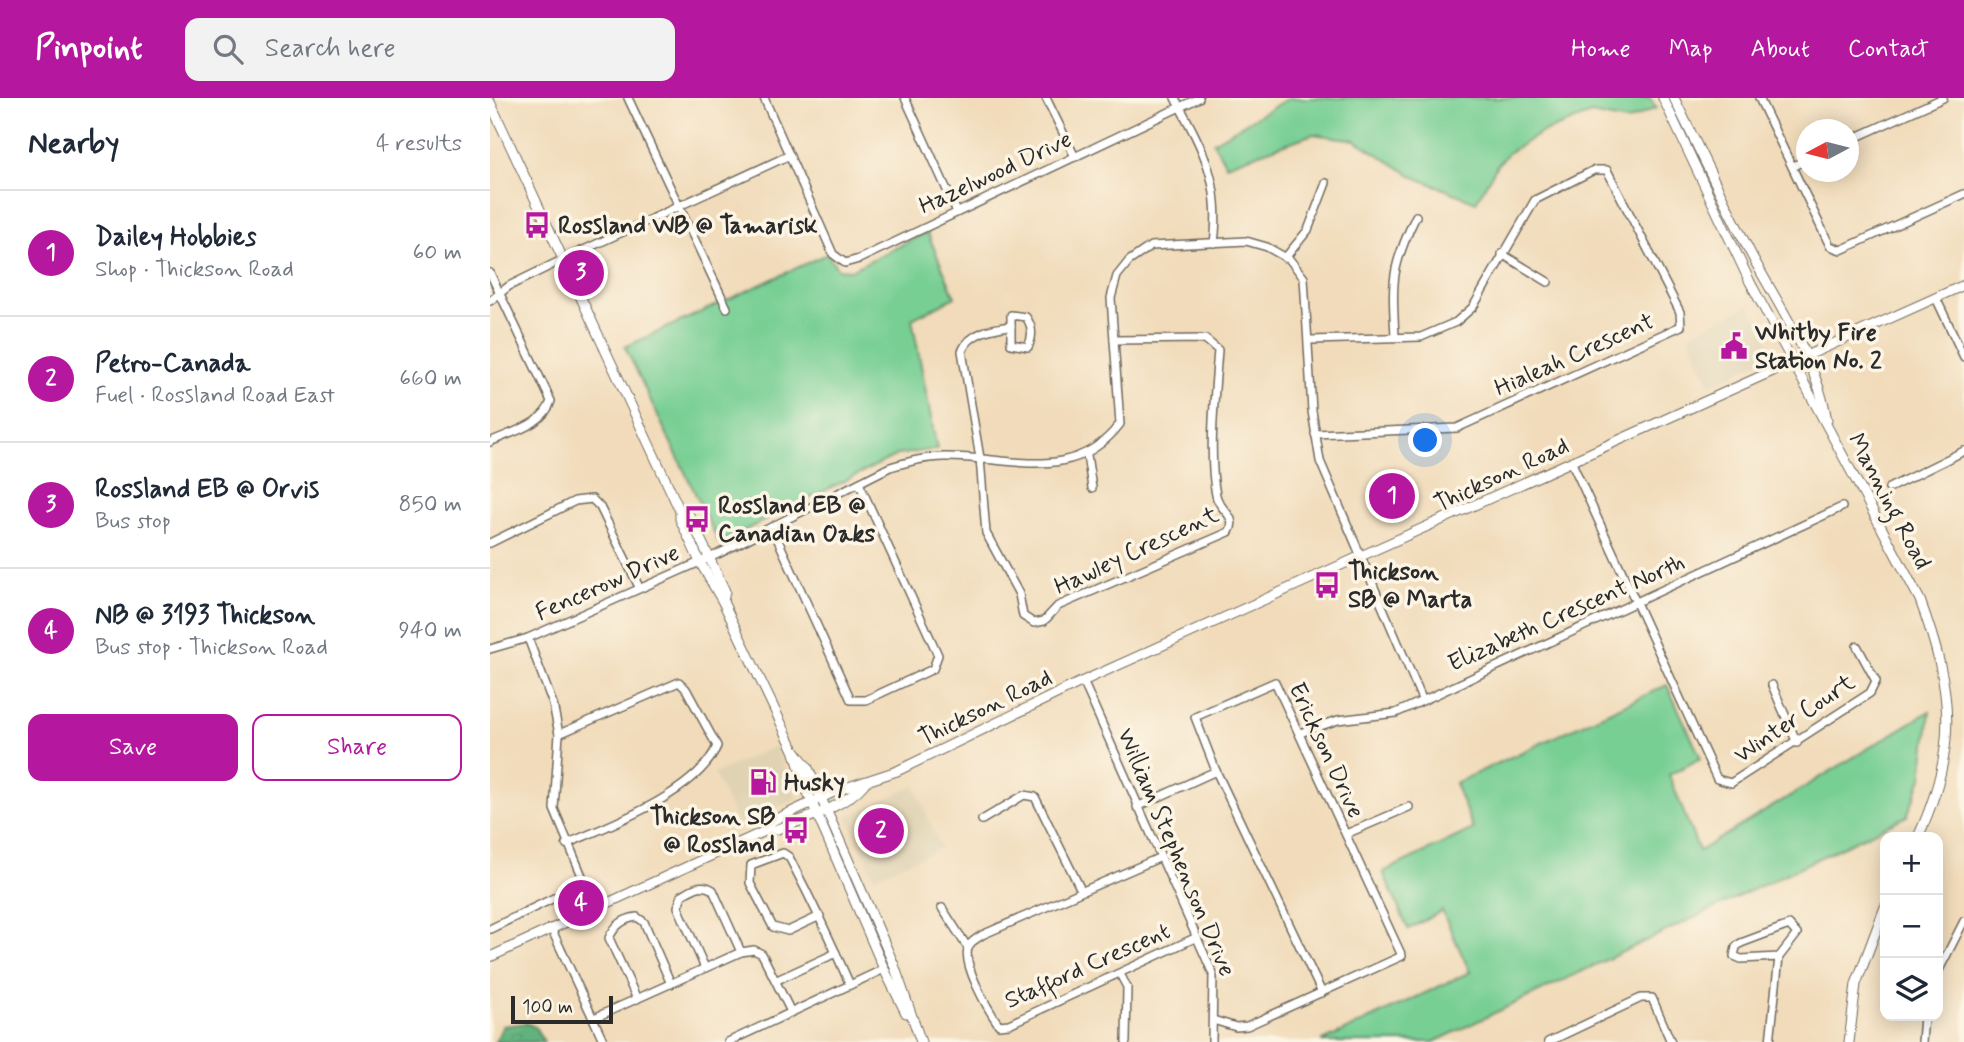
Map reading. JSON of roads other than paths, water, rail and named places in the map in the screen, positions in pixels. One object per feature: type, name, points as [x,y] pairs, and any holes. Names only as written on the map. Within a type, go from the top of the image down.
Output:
[{"type":"main road","name":"Manning Road","points":[[1663,98],[1750,282],[1920,600],[1939,652],[1948,716],[1947,749],[1931,808],[1920,832]]},
{"type":"main road","name":"Manning Road","points":[[1674,98],[1737,227],[1806,356],[1823,396],[1828,425]]},
{"type":"main road","points":[[490,102],[680,510],[680,519],[704,560],[793,748],[808,768],[894,965],[921,1042]]},
{"type":"main road","name":"Thickson Road","points":[[765,831],[772,821],[811,802],[853,785],[864,784],[1083,681],[1361,559],[1964,285]]},
{"type":"main road","points":[[793,748],[797,768],[884,970],[921,1042]]},
{"type":"main road","name":"Thickson Road","points":[[490,957],[765,831],[775,830],[826,809],[856,794],[864,784]]},
{"type":"main road","points":[[1849,1042],[1857,985],[1880,921]]},
{"type":"street","points":[[628,98],[727,308]]},
{"type":"street","points":[[490,301],[499,293],[564,259],[790,155],[764,98]]},
{"type":"street","points":[[905,98],[957,212]]},
{"type":"street","points":[[1046,98],[1075,157]]},
{"type":"street","points":[[1175,98],[1216,189],[1218,215],[1214,243]]},
{"type":"street","name":"Hazelwood Drive","points":[[790,155],[833,254],[845,263],[859,259],[1199,98]]},
{"type":"street","points":[[1759,98],[1830,246],[1841,250],[1964,194]]},
{"type":"street","points":[[1859,136],[1943,98]]},
{"type":"street","name":"Hialeah Crescent","points":[[1310,340],[1420,337],[1456,322],[1473,307],[1535,200],[1594,170],[1607,170],[1680,312],[1681,326],[1457,428],[1315,434]]},
{"type":"street","points":[[1285,258],[1308,230],[1326,183]]},
{"type":"street","points":[[1395,336],[1392,278],[1401,248],[1416,216]]},
{"type":"street","points":[[1092,488],[1087,455],[1109,438],[1120,424],[1111,298],[1116,276],[1129,261],[1151,246],[1246,240],[1268,247],[1285,258],[1304,278],[1315,434],[1320,461],[1422,699]]},
{"type":"street","points":[[1502,254],[1548,282]]},
{"type":"street","points":[[490,273],[551,401],[548,412],[538,419],[490,442]]},
{"type":"street","points":[[1936,298],[1964,358]]},
{"type":"street","points":[[1011,315],[1026,317],[1031,325],[1028,348],[1011,344],[1012,326],[1011,315]]},
{"type":"street","points":[[980,458],[962,351],[966,343],[988,329],[1012,326]]},
{"type":"street","name":"Hawley Crescent","points":[[980,458],[986,533],[1019,594],[1023,616],[1034,623],[1044,621],[1058,606],[1199,542],[1229,532],[1233,519],[1216,498],[1213,422],[1218,350],[1205,340],[1114,340]]},
{"type":"street","points":[[1889,488],[1964,452]]},
{"type":"street","name":"Fencerow Drive","points":[[490,649],[528,638],[704,560],[890,467],[919,458],[980,458],[1042,463],[1072,461],[1087,455]]},
{"type":"street","name":"Winter Court","points":[[1572,463],[1717,779],[1731,783],[1870,694],[1876,681],[1857,646]]},
{"type":"street","points":[[772,527],[851,700],[866,700],[933,669],[939,655],[859,483]]},
{"type":"street","points":[[490,543],[575,501],[592,499],[600,507],[639,587]]},
{"type":"street","name":"Elizabeth Crescent North","points":[[1300,733],[1338,720],[1396,713],[1842,507]]},
{"type":"street","points":[[490,928],[585,883],[566,844],[554,809],[559,734],[553,704],[528,638]]},
{"type":"street","name":"William Stephenson Drive","points":[[1083,681],[1213,974],[1212,1042]]},
{"type":"street","points":[[559,734],[679,682],[686,689],[718,746],[711,762],[649,808],[566,844]]},
{"type":"street","name":"Erickson Drive","points":[[1213,1020],[1236,1027],[1247,1026],[1322,993],[1402,956],[1275,682],[1195,717],[1216,771],[1322,993]]},
{"type":"street","points":[[1772,685],[1797,743]]},
{"type":"street","points":[[1137,807],[1216,771]]},
{"type":"street","points":[[982,820],[1024,795],[1035,797],[1081,890]]},
{"type":"street","points":[[1346,834],[1409,807]]},
{"type":"street","points":[[820,916],[788,931],[773,928],[750,883],[751,866],[772,855],[783,853],[789,857],[820,916],[850,985]]},
{"type":"street","points":[[942,908],[968,948],[982,935],[1161,857]]},
{"type":"street","points":[[705,968],[678,907],[682,895],[699,886],[713,890],[741,952]]},
{"type":"street","points":[[637,999],[609,938],[614,926],[630,918],[637,917],[644,922],[671,984]]},
{"type":"street","points":[[1943,962],[1964,921]]},
{"type":"street","points":[[1770,1042],[1779,957],[1797,934],[1789,925],[1741,943],[1736,947],[1734,956],[1741,959],[1779,957]]},
{"type":"street","points":[[551,928],[604,1042]]},
{"type":"street","name":"Stafford Crescent","points":[[968,948],[968,966],[999,1025],[1009,1024],[1197,937]]},
{"type":"street","points":[[594,1018],[741,952],[754,950],[762,954],[791,1012]]},
{"type":"street","points":[[777,980],[836,953]]},
{"type":"street","points":[[728,1042],[884,970]]},
{"type":"street","points":[[1120,974],[1127,987],[1126,1042]]},
{"type":"street","points":[[1548,1042],[1641,998],[1652,998],[1671,1042]]},
{"type":"street","points":[[1922,1042],[1924,1021]]},
{"type":"place","name":"Rossland WB @ Tamarisk","points":[[537,225]]},
{"type":"place","name":"Rossland EB @ Orvis","points":[[581,273]]},
{"type":"place","name":"Whitby Fire Station No. 2","points":[[1734,346]]},
{"type":"place","name":"Dailey Hobbies","points":[[1392,496]]},
{"type":"place","name":"Rossland EB @ Canadian Oaks","points":[[697,519]]},
{"type":"place","name":"Thickson SB @ Marta","points":[[1327,585]]},
{"type":"place","name":"Husky","points":[[763,782]]},
{"type":"place","name":"Thickson SB @ Rossland","points":[[796,830]]},
{"type":"place","name":"Petro-Canada","points":[[881,831]]},
{"type":"place","name":"NB @ 3193 Thickson","points":[[581,903]]}]
